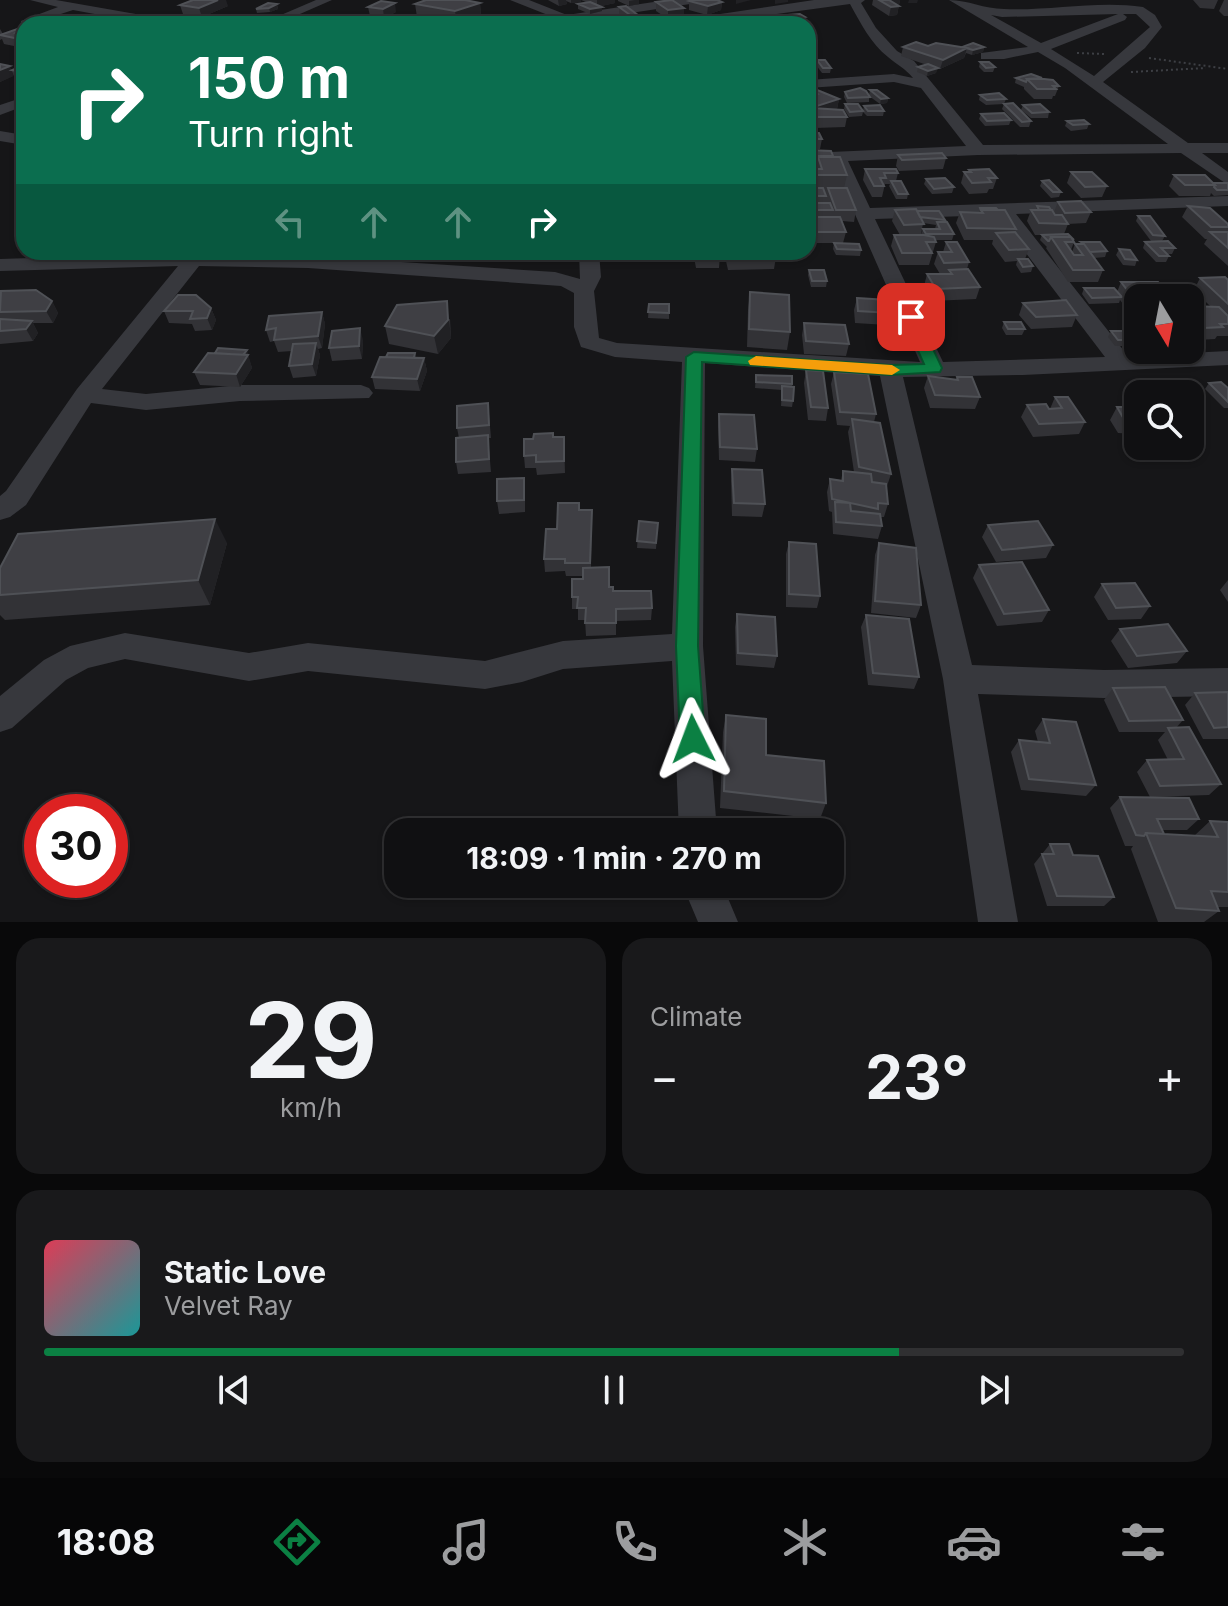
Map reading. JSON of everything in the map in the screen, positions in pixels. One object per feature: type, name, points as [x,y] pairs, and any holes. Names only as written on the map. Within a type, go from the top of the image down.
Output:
[{"type":"street","points":[[286,16],[326,0]]},
{"type":"street","points":[[516,0],[545,8],[560,16]]},
{"type":"street","points":[[585,16],[690,0]]},
{"type":"street","points":[[757,16],[818,3],[856,0],[871,30],[892,54],[906,61],[978,150]]},
{"type":"street","points":[[955,0],[1097,80],[1228,180]]},
{"type":"street","points":[[45,1],[127,16]]},
{"type":"street","points":[[986,56],[1047,50],[1155,2]]},
{"type":"street","points":[[46,16],[73,6]]},
{"type":"street","points":[[972,9],[1002,13],[1139,10],[1151,18],[1156,27],[1097,80]]},
{"type":"street","points":[[816,83],[894,78],[926,85]]},
{"type":"street","points":[[816,158],[978,150],[1228,148]]},
{"type":"street","points":[[838,157],[934,368]]},
{"type":"street","points":[[864,214],[1228,201]]},
{"type":"street","points":[[1002,209],[1122,363]]},
{"type":"street","points":[[0,265],[89,260]]},
{"type":"street","points":[[187,260],[308,262],[555,278],[568,281],[584,291]]},
{"type":"street","points":[[308,262],[332,260]]},
{"type":"street","points":[[590,260],[592,272],[584,291],[589,342],[615,350],[890,370],[1023,368],[1219,358],[1228,378]]},
{"type":"street","points":[[0,510],[16,498],[85,394],[193,261]]},
{"type":"street","points":[[694,357],[687,646],[697,818]]},
{"type":"street","points":[[890,370],[959,679],[998,922]]},
{"type":"street","points":[[85,394],[156,402],[240,393],[361,393]]},
{"type":"street","points":[[0,717],[55,670],[81,656],[125,646],[249,667],[308,657],[485,675],[522,668],[563,655],[687,646]]},
{"type":"street","points":[[959,679],[1104,684],[1228,682]]},
{"type":"street","points":[[708,898],[718,922]]},
{"type":"path","points":[[1047,50],[1228,68]]},
{"type":"path","points":[[1097,80],[1214,67]]},
{"type":"building","points":[[193,0],[218,0],[199,8],[180,5]]},
{"type":"building","points":[[426,0],[480,3],[455,11],[415,4]]},
{"type":"building","points":[[672,0],[684,8],[668,10],[656,2]]},
{"type":"building","points":[[879,0],[889,0],[899,6],[891,7]]},
{"type":"building","points":[[381,1],[395,3],[383,9],[368,7]]},
{"type":"building","points":[[689,1],[722,2],[708,6]]},
{"type":"building","points":[[590,2],[602,7],[590,9],[578,4]]},
{"type":"building","points":[[268,3],[277,4],[256,9]]},
{"type":"building","points":[[626,6],[639,16],[631,16],[619,7]]},
{"type":"building","points":[[16,29],[16,38],[0,35]]},
{"type":"building","points":[[916,42],[928,46],[936,43],[967,48],[943,60],[903,47]]},
{"type":"building","points":[[973,43],[984,47],[973,50],[962,47]]},
{"type":"building","points":[[817,60],[825,60],[831,68],[823,68]]},
{"type":"building","points":[[980,62],[989,62],[995,67],[986,68]]},
{"type":"building","points":[[928,64],[938,68],[928,71],[918,67]]},
{"type":"building","points":[[1031,74],[1042,78],[1027,79],[1026,82],[1016,78]]},
{"type":"building","points":[[1027,79],[1053,80],[1059,86],[1053,86],[1056,89],[1037,89]]},
{"type":"building","points":[[860,88],[870,97],[848,98],[845,92]]},
{"type":"building","points":[[816,89],[839,99],[816,106]]},
{"type":"building","points":[[870,90],[877,90],[888,98],[881,99]]},
{"type":"building","points":[[999,93],[1006,99],[987,100],[980,95]]},
{"type":"building","points":[[1013,103],[1031,121],[1022,122],[1004,104]]},
{"type":"building","points":[[845,104],[858,104],[863,111],[850,112]]},
{"type":"building","points":[[1040,104],[1049,112],[1032,113],[1023,105]]},
{"type":"building","points":[[880,105],[884,111],[868,111],[864,106]]},
{"type":"building","points":[[816,108],[843,110],[847,117],[817,117]]},
{"type":"building","points":[[1004,113],[1011,120],[987,121],[981,114]]},
{"type":"building","points":[[1084,120],[1089,124],[1073,125],[1067,121]]},
{"type":"building","points":[[816,150],[831,151],[833,156],[816,156]]},
{"type":"building","points":[[942,153],[946,158],[902,160],[898,155]]},
{"type":"building","points":[[818,157],[840,157],[847,175],[816,175],[816,166],[822,169]]},
{"type":"building","points":[[865,169],[896,169],[898,173],[884,173],[886,178],[880,178],[884,186],[874,186]]},
{"type":"building","points":[[989,169],[997,178],[988,178],[991,182],[972,183],[964,172],[971,172],[969,170]]},
{"type":"building","points":[[1071,172],[1092,172],[1107,186],[1085,187]]},
{"type":"building","points":[[1174,175],[1205,175],[1215,185],[1185,185]]},
{"type":"building","points":[[945,178],[954,187],[934,189],[926,179]]},
{"type":"building","points":[[1049,180],[1061,192],[1053,192],[1042,181]]},
{"type":"building","points":[[891,181],[901,181],[908,194],[898,194]]},
{"type":"building","points":[[1213,183],[1228,183],[1228,190],[1217,190]]},
{"type":"building","points":[[816,188],[823,188],[826,196],[816,196]]},
{"type":"building","points":[[828,188],[847,188],[856,210],[836,210]]},
{"type":"building","points":[[1081,201],[1091,212],[1065,213],[1058,202]]},
{"type":"building","points":[[816,203],[830,203],[833,210],[816,210]]},
{"type":"building","points":[[1037,206],[1049,207],[1051,210],[1039,210]]},
{"type":"building","points":[[1188,206],[1210,208],[1228,227],[1211,227]]},
{"type":"building","points":[[916,209],[924,224],[904,225],[895,210]]},
{"type":"building","points":[[981,210],[1005,210],[1016,229],[967,228],[960,212],[983,213]]},
{"type":"building","points":[[1031,210],[1052,210],[1055,215],[1062,215],[1068,224],[1039,223]]},
{"type":"building","points":[[917,211],[939,211],[945,220],[920,217]]},
{"type":"building","points":[[1138,216],[1150,216],[1165,236],[1153,235]]},
{"type":"building","points":[[816,217],[840,217],[846,232],[816,232]]},
{"type":"building","points":[[937,222],[947,222],[954,234],[926,234],[923,229],[940,229]]},
{"type":"building","points":[[1015,232],[1029,249],[1009,250],[996,233]]},
{"type":"building","points":[[1210,232],[1228,232],[1228,248]]},
{"type":"building","points":[[1068,234],[1071,237],[1051,237],[1049,241],[1042,235]]},
{"type":"building","points":[[894,235],[924,235],[934,237],[936,242],[926,242],[932,253],[902,253]]},
{"type":"building","points":[[1051,237],[1071,237],[1074,242],[1065,242],[1074,255],[1083,255],[1075,244],[1084,244],[1103,270],[1073,270]]},
{"type":"building","points":[[1168,241],[1175,248],[1161,248],[1169,256],[1159,256],[1145,242]]},
{"type":"building","points":[[946,242],[957,242],[969,262],[944,263],[938,252],[952,252]]},
{"type":"building","points":[[1081,242],[1100,242],[1107,251],[1090,252]]},
{"type":"building","points":[[834,243],[859,244],[861,250],[837,249]]},
{"type":"building","points":[[1119,249],[1130,250],[1137,260],[1125,259]]},
{"type":"building","points":[[1018,259],[1028,259],[1033,266],[1023,267]]},
{"type":"building","points":[[968,269],[980,287],[936,289],[927,274],[952,274],[949,270]]},
{"type":"building","points":[[809,270],[824,270],[827,281],[812,281]]},
{"type":"building","points":[[1225,277],[1228,280],[1228,304],[1200,278]]},
{"type":"building","points":[[1121,282],[1160,284],[1124,284]]},
{"type":"building","points":[[1084,288],[1114,288],[1122,297],[1092,298]]},
{"type":"building","points":[[36,290],[52,301],[46,311],[0,312],[1,291]]},
{"type":"building","points":[[750,292],[789,295],[790,332],[749,329]]},
{"type":"building","points":[[178,295],[196,295],[211,308],[207,318],[190,319],[193,311],[164,311]]},
{"type":"building","points":[[857,298],[888,300],[890,313],[858,311]]},
{"type":"building","points":[[1066,300],[1077,315],[1036,317],[1023,303]]},
{"type":"building","points":[[447,301],[448,320],[434,336],[385,326],[397,305]]},
{"type":"building","points":[[649,304],[669,304],[669,313],[648,312]]},
{"type":"building","points":[[1204,306],[1219,307],[1228,316],[1228,324],[1220,324],[1223,327],[1204,328]]},
{"type":"building","points":[[322,312],[318,336],[274,340],[276,328],[266,330],[269,316]]},
{"type":"building","points":[[0,319],[32,321],[26,329],[0,331]]},
{"type":"building","points":[[1004,322],[1021,322],[1025,329],[1008,329]]},
{"type":"building","points":[[804,323],[845,325],[849,344],[806,341]]},
{"type":"building","points":[[360,328],[359,346],[329,348],[332,331]]},
{"type":"building","points":[[1111,331],[1124,331],[1124,340],[1118,340]]},
{"type":"building","points":[[316,343],[312,364],[289,366],[293,344]]},
{"type":"building","points":[[218,348],[247,350],[243,355],[215,353]]},
{"type":"building","points":[[208,353],[248,355],[236,374],[194,372]]},
{"type":"building","points":[[388,353],[415,353],[414,358],[386,357]]},
{"type":"building","points":[[380,357],[424,358],[417,379],[372,377]]},
{"type":"building","points":[[806,370],[823,371],[828,408],[811,407]]},
{"type":"building","points":[[834,372],[868,374],[876,414],[840,412]]},
{"type":"building","points":[[756,375],[792,376],[792,384],[756,382]]},
{"type":"building","points":[[928,376],[958,380],[957,377],[972,377],[980,397],[935,395]]},
{"type":"building","points":[[1221,382],[1228,388],[1228,402],[1209,383]]},
{"type":"building","points":[[782,386],[794,387],[793,401],[782,400]]},
{"type":"building","points":[[1055,397],[1068,397],[1085,422],[1039,424],[1027,405],[1046,404],[1049,409],[1062,408]]},
{"type":"building","points":[[488,403],[489,425],[457,428],[457,406]]},
{"type":"building","points":[[1117,407],[1124,407],[1124,419]]},
{"type":"building","points":[[719,414],[754,415],[757,449],[720,447]]},
{"type":"building","points":[[852,419],[880,423],[891,474],[859,467]]},
{"type":"building","points":[[553,433],[553,437],[564,437],[564,461],[536,462],[536,455],[524,456],[524,439],[533,439],[534,434]]},
{"type":"building","points":[[488,435],[489,459],[456,462],[456,438]]},
{"type":"building","points":[[732,469],[762,470],[765,504],[734,503]]},
{"type":"building","points":[[843,471],[871,474],[872,482],[886,484],[888,504],[878,503],[878,509],[832,499],[830,479],[843,481]]},
{"type":"building","points":[[524,478],[524,500],[497,501],[497,479]]},
{"type":"building","points":[[835,502],[850,503],[851,511],[880,514],[882,526],[836,522]]},
{"type":"building","points":[[558,503],[579,503],[579,510],[592,510],[590,563],[544,559],[546,529],[557,529]]},
{"type":"building","points":[[215,519],[198,580],[0,595],[0,568],[18,534]]},
{"type":"building","points":[[639,521],[658,523],[656,543],[637,541]]},
{"type":"building","points":[[1038,521],[1053,545],[1002,550],[988,525]]},
{"type":"building","points":[[789,542],[816,544],[820,596],[789,594]]},
{"type":"building","points":[[879,543],[916,548],[921,605],[875,601]]},
{"type":"building","points":[[1022,562],[1049,610],[1004,614],[979,565]]},
{"type":"building","points":[[609,567],[609,587],[613,587],[613,591],[651,591],[652,608],[616,609],[616,623],[585,623],[586,608],[577,608],[578,597],[572,597],[572,579],[583,579],[583,568]]},
{"type":"building","points":[[1135,583],[1150,606],[1116,608],[1102,584]]},
{"type":"building","points":[[737,614],[775,617],[777,656],[738,653]]},
{"type":"building","points":[[866,615],[909,619],[919,677],[873,673]]},
{"type":"building","points":[[1168,624],[1187,651],[1137,656],[1120,629]]},
{"type":"building","points":[[1165,687],[1183,720],[1129,721],[1113,688]]},
{"type":"building","points":[[1228,692],[1228,727],[1214,728],[1195,693]]},
{"type":"building","points":[[726,715],[766,719],[766,755],[824,761],[826,803],[724,791]]},
{"type":"building","points":[[1043,719],[1076,722],[1096,785],[1029,779],[1019,740],[1050,743]]},
{"type":"building","points":[[1189,727],[1221,784],[1160,786],[1147,760],[1184,759],[1168,728]]},
{"type":"building","points":[[1120,797],[1189,798],[1199,819],[1157,819],[1164,834],[1136,835]]},
{"type":"building","points":[[1210,821],[1228,822],[1228,892],[1211,891],[1219,911],[1176,908],[1146,833],[1218,837]]},
{"type":"building","points":[[1050,844],[1069,844],[1073,855],[1098,856],[1114,897],[1057,896],[1042,854],[1054,854]]},
{"type":"slow traffic","points":[[756,361],[892,370]]},
{"type":"route","points":[[693,739],[687,646],[694,357],[890,370],[934,368],[911,317]]}]
